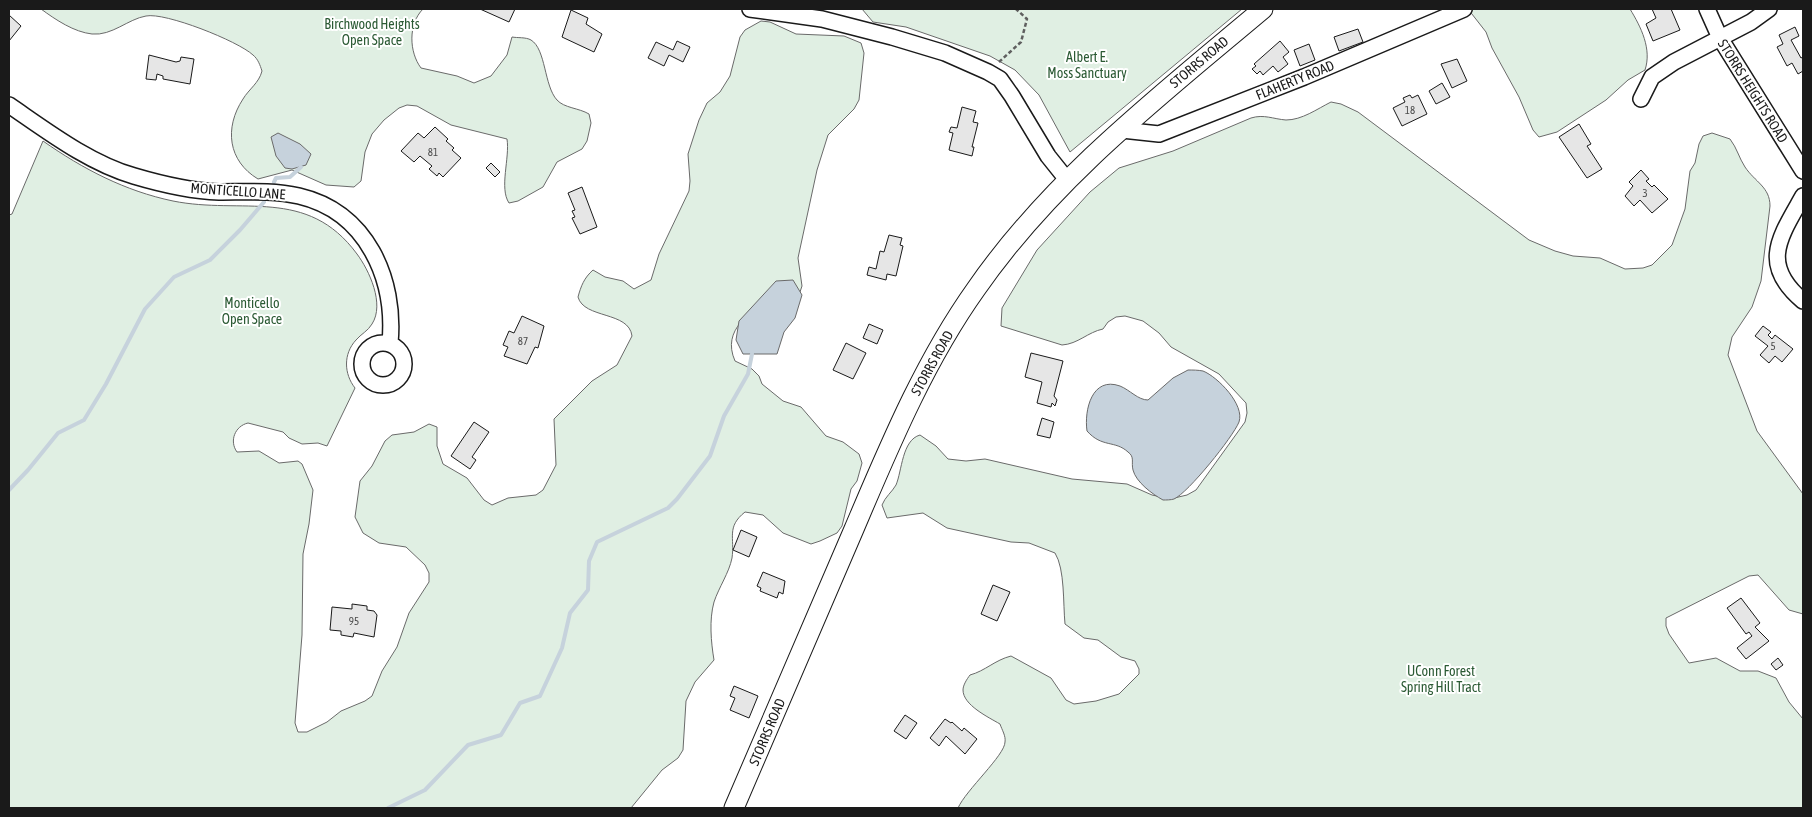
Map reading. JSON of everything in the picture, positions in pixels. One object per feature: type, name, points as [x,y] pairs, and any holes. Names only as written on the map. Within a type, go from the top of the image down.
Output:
[{"type":"main road","name":"STORRS ROAD","points":[[734,808],[900,424],[941,344],[976,288],[1038,212],[1068,181],[1155,99],[1263,9]]},
{"type":"street","points":[[750,9],[822,18],[892,36],[945,53],[988,72],[1000,79],[1048,156],[1068,181]]},
{"type":"street","name":"FLAHERTY ROAD","points":[[1122,130],[1159,134],[1304,77],[1464,9]]},
{"type":"street","name":"STORRS HEIGHTS ROAD","points":[[1707,9],[1720,38],[1803,171]]},
{"type":"street","points":[[1641,99],[1652,77],[1674,62],[1769,9]]},
{"type":"street","name":"MONTICELLO LANE","points":[[9,105],[88,156],[132,176],[177,186],[218,192],[261,191],[300,196],[331,208],[354,227],[374,252],[386,284],[391,309],[390,343]]},
{"type":"street","points":[[1803,196],[1780,240],[1777,268],[1794,293],[1803,301]]},
{"type":"path","points":[[988,72],[1021,42],[1027,19],[1016,9]]},
{"type":"green space","name":"Birchwood Heights Open Space","points":[[41,9],[423,9],[415,22],[412,38],[414,54],[421,68],[457,76],[474,83],[491,76],[507,55],[512,37],[529,39],[540,51],[550,86],[557,100],[564,105],[589,114],[591,123],[587,141],[582,149],[557,162],[543,187],[518,201],[509,203],[505,189],[507,139],[451,125],[417,106],[407,105],[399,108],[384,120],[372,134],[365,152],[361,181],[354,187],[326,185],[292,170],[258,179],[240,163],[232,143],[231,132],[237,110],[245,95],[259,79],[262,71],[258,60],[253,55],[218,35],[169,18],[146,16],[113,30],[92,34],[72,28]]},
{"type":"green space","name":"Albert E. Moss Sanctuary","points":[[862,9],[1242,9],[1070,152],[1039,95],[1015,70],[990,56],[906,27],[873,22]]},
{"type":"green space","points":[[1468,9],[1630,9],[1638,23],[1646,46],[1647,62],[1645,70],[1628,80],[1606,100],[1557,132],[1539,137],[1533,130],[1519,97],[1492,48],[1486,32]]},
{"type":"green space","name":"Monticello Open Space","points":[[761,21],[770,22],[796,34],[844,36],[861,43],[864,53],[859,100],[854,109],[828,135],[817,170],[798,258],[802,286],[799,295],[772,295],[755,308],[735,331],[732,340],[732,350],[735,361],[752,369],[759,376],[762,384],[783,401],[801,407],[826,436],[843,442],[859,454],[862,463],[857,481],[851,489],[842,526],[837,533],[820,541],[811,544],[783,533],[763,515],[745,512],[739,517],[732,533],[733,551],[731,564],[712,609],[711,631],[714,660],[695,682],[686,701],[683,750],[678,758],[662,770],[631,808],[9,808],[9,215],[12,214],[43,141],[73,161],[105,178],[155,197],[199,205],[272,207],[295,211],[317,219],[338,233],[357,254],[366,269],[376,297],[376,316],[372,324],[356,340],[349,351],[346,364],[349,377],[355,388],[327,446],[318,443],[302,444],[289,438],[283,432],[248,423],[240,427],[234,439],[237,452],[259,451],[279,463],[298,461],[302,464],[313,490],[303,554],[302,635],[295,723],[298,732],[307,732],[327,722],[341,711],[372,696],[382,671],[397,647],[409,613],[429,582],[429,573],[425,565],[406,547],[379,543],[363,533],[355,517],[360,481],[372,466],[385,441],[392,435],[414,432],[429,424],[437,427],[437,446],[443,464],[467,478],[484,500],[492,505],[508,498],[536,495],[543,490],[556,465],[554,419],[592,381],[617,365],[632,336],[629,328],[623,322],[589,309],[582,304],[578,297],[583,282],[593,270],[605,277],[623,281],[634,289],[651,280],[659,254],[689,191],[688,154],[699,120],[707,103],[720,92],[730,76],[740,37],[745,30]]},
{"type":"green space","name":"UConn Forest Spring Hill Tract","points":[[1331,102],[1341,104],[1358,112],[1529,240],[1573,256],[1600,258],[1625,269],[1643,268],[1652,265],[1672,245],[1685,209],[1690,171],[1695,163],[1699,144],[1703,136],[1712,133],[1730,139],[1745,167],[1765,189],[1770,206],[1761,281],[1752,307],[1732,337],[1728,355],[1757,431],[1803,494],[1803,614],[1789,610],[1758,575],[1749,576],[1666,618],[1666,626],[1669,634],[1689,663],[1716,658],[1740,671],[1758,671],[1776,678],[1789,702],[1803,719],[1803,808],[958,808],[999,755],[1005,742],[1000,724],[977,710],[967,701],[963,690],[966,680],[970,675],[1011,656],[1051,678],[1066,700],[1074,704],[1096,701],[1119,694],[1139,674],[1139,669],[1135,661],[1121,657],[1098,640],[1084,638],[1065,624],[1062,577],[1055,553],[1029,543],[1011,542],[947,528],[923,513],[887,518],[882,505],[896,485],[906,449],[914,438],[920,435],[936,446],[948,459],[966,461],[985,459],[1072,479],[1127,484],[1152,495],[1170,499],[1187,495],[1196,490],[1245,422],[1247,413],[1246,403],[1219,374],[1171,347],[1159,333],[1143,321],[1125,316],[1116,317],[1108,322],[1103,329],[1062,345],[1001,326],[1002,308],[1037,250],[1090,192],[1119,168],[1173,151],[1251,118],[1264,117],[1292,120],[1309,114]]},
{"type":"shaded area","points":[[278,133],[300,144],[311,154],[306,165],[292,169],[285,168],[276,156],[271,137]]},
{"type":"shaded area","points":[[793,280],[802,295],[795,318],[784,332],[777,354],[743,354],[736,340],[739,321],[776,281]]},
{"type":"shaded area","points":[[1188,370],[1203,371],[1223,385],[1238,408],[1239,422],[1219,451],[1189,487],[1174,499],[1163,500],[1149,491],[1137,479],[1130,454],[1123,448],[1098,440],[1087,431],[1087,414],[1096,390],[1103,386],[1110,384],[1120,386],[1144,400],[1148,400],[1173,378]]},
{"type":"building","points":[[480,9],[515,9],[509,22]]},
{"type":"building","points":[[1652,9],[1671,9],[1680,30],[1653,41],[1646,24],[1656,18]]},
{"type":"building","points":[[571,10],[588,18],[586,24],[602,34],[594,52],[562,37]]},
{"type":"building","points":[[9,15],[21,26],[9,41]]},
{"type":"building","points":[[1795,27],[1799,36],[1791,40],[1801,58],[1803,57],[1803,71],[1798,74],[1792,63],[1787,66],[1777,47],[1783,44],[1779,35]]},
{"type":"building","points":[[1358,29],[1363,42],[1339,51],[1334,37]]},
{"type":"building","points":[[677,41],[690,47],[683,62],[669,55],[664,66],[648,58],[656,42],[673,50]]},
{"type":"building","points":[[1280,41],[1289,52],[1283,57],[1288,64],[1278,72],[1273,66],[1263,75],[1260,71],[1257,74],[1252,69],[1256,66],[1254,64]]},
{"type":"building","points":[[1309,44],[1315,60],[1300,66],[1294,50]]},
{"type":"building","points":[[149,55],[176,62],[180,61],[181,57],[194,59],[190,84],[163,79],[163,76],[157,74],[156,80],[146,79]]},
{"type":"building","points":[[1457,59],[1467,81],[1452,88],[1441,64]]},
{"type":"building","points":[[1442,83],[1450,97],[1436,104],[1429,91]]},
{"type":"building","points":[[1410,95],[1412,98],[1418,95],[1427,114],[1402,126],[1393,108],[1405,102],[1403,98]]},
{"type":"building","points":[[962,107],[976,111],[973,122],[978,123],[972,147],[974,147],[972,156],[949,150],[953,133],[949,132],[951,127],[957,128]]},
{"type":"building","points":[[1579,124],[1591,144],[1587,146],[1602,169],[1587,178],[1559,137]]},
{"type":"building","points":[[435,127],[448,139],[446,141],[454,148],[452,150],[461,158],[443,177],[439,173],[437,176],[429,169],[432,166],[420,156],[414,162],[401,151],[418,133],[424,138]]},
{"type":"building","points":[[491,163],[500,172],[495,177],[486,168]]},
{"type":"building","points":[[1641,170],[1649,179],[1646,181],[1652,187],[1654,185],[1668,199],[1652,213],[1640,200],[1634,206],[1625,196],[1633,186],[1629,182]]},
{"type":"building","points":[[582,187],[597,227],[580,234],[572,218],[575,217],[572,211],[575,210],[568,193]]},
{"type":"building","points":[[889,235],[902,238],[900,245],[903,246],[896,276],[887,274],[886,280],[867,275],[869,267],[876,269],[880,251],[884,252]]},
{"type":"building","points":[[522,316],[544,326],[538,348],[535,347],[527,364],[504,356],[508,347],[503,345],[509,331],[514,333]]},
{"type":"building","points":[[869,324],[883,330],[877,344],[863,338]]},
{"type":"building","points":[[1763,326],[1771,332],[1768,335],[1772,339],[1775,335],[1793,349],[1782,362],[1775,356],[1769,363],[1760,355],[1768,346],[1755,336]]},
{"type":"building","points":[[846,343],[866,353],[853,379],[833,370]]},
{"type":"building","points":[[1031,353],[1063,361],[1054,396],[1057,400],[1055,406],[1052,403],[1051,407],[1037,403],[1042,382],[1025,377]]},
{"type":"building","points":[[1042,418],[1054,422],[1050,438],[1037,435]]},
{"type":"building","points":[[474,422],[489,432],[472,457],[476,460],[470,469],[451,456]]},
{"type":"building","points":[[741,530],[757,537],[749,557],[733,550]]},
{"type":"building","points":[[763,572],[785,581],[783,594],[779,592],[777,598],[760,591],[761,588],[757,586]]},
{"type":"building","points":[[993,585],[1010,592],[997,621],[981,614]]},
{"type":"building","points":[[1741,598],[1760,623],[1755,627],[1769,641],[1746,659],[1737,648],[1752,636],[1749,632],[1746,634],[1727,608]]},
{"type":"building","points":[[352,604],[367,606],[367,610],[374,611],[377,615],[374,637],[354,633],[353,637],[341,635],[341,631],[330,630],[332,607],[352,609]]},
{"type":"building","points":[[1778,658],[1783,665],[1776,670],[1771,664]]},
{"type":"building","points":[[734,686],[758,696],[749,718],[730,710],[735,698],[730,696]]},
{"type":"building","points":[[905,715],[917,723],[906,739],[894,731]]},
{"type":"building","points":[[945,719],[952,722],[962,731],[964,728],[977,739],[965,754],[946,736],[939,746],[930,738]]},
{"type":"waterway","points":[[274,182],[276,178],[290,177],[301,167]]},
{"type":"waterway","points":[[9,490],[58,433],[84,420],[106,384],[145,309],[174,277],[210,260],[240,230],[264,202]]},
{"type":"waterway","points":[[388,808],[425,790],[468,745],[501,735],[520,703],[540,696],[562,648],[570,613],[588,590],[589,561],[597,542],[668,508],[677,499],[710,456],[724,416],[748,374],[752,354]]}]
